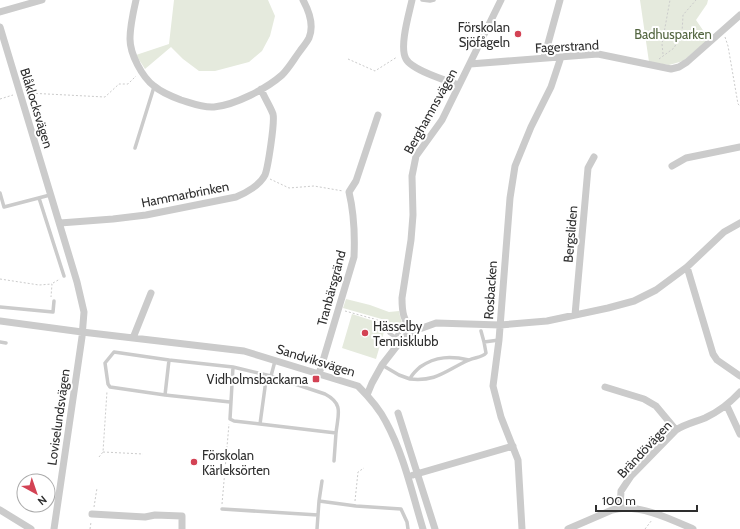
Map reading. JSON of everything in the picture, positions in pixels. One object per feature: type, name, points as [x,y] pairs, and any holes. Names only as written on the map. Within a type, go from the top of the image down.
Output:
[{"type":"street","points":[[0,12],[42,0]]},
{"type":"street","points":[[136,0],[130,39],[134,60],[154,87],[176,98],[212,108],[225,106],[261,89],[286,70],[309,38],[310,18],[303,0]]},
{"type":"street","points":[[412,0],[405,36],[405,58],[410,64],[423,71],[459,85]]},
{"type":"street","name":"Berghamnsvägen","points":[[414,332],[404,320],[402,298],[413,226],[413,169],[416,156],[442,120],[500,0]]},
{"type":"street","points":[[544,58],[560,0]]},
{"type":"street","name":"Fagerstrand","points":[[470,64],[598,54],[650,66],[671,69],[679,67],[687,62],[740,15]]},
{"type":"street","name":"Blåklocksvägen","points":[[0,27],[77,282],[84,312],[82,332]]},
{"type":"street","name":"Rosbacken","points":[[522,529],[518,460],[501,417],[493,386],[499,340],[510,198],[515,166],[531,127],[551,87],[561,57]]},
{"type":"street","points":[[261,89],[273,114],[274,125],[264,177]]},
{"type":"street","points":[[349,192],[356,181],[378,115]]},
{"type":"street","points":[[672,166],[686,158],[740,146]]},
{"type":"street","name":"Bergsliden","points":[[574,315],[588,168],[594,157]]},
{"type":"street","name":"Hammarbrinken","points":[[60,223],[146,215],[236,197],[245,194],[257,185],[264,177]]},
{"type":"street","name":"Tranbärsgränd","points":[[319,374],[354,257],[355,242],[353,207],[349,192]]},
{"type":"street","points":[[367,395],[382,365],[403,338],[414,332],[436,323],[500,325],[547,321],[634,301],[656,290],[687,267],[724,232],[740,223]]},
{"type":"street","points":[[687,267],[713,354],[717,360],[740,376]]},
{"type":"street","points":[[133,338],[151,293]]},
{"type":"street","name":"Sandviksvägen","points":[[0,321],[244,351],[358,386],[367,395],[386,420],[399,448],[423,529]]},
{"type":"street","name":"Loviselundsvägen","points":[[54,529],[82,332]]},
{"type":"street","points":[[605,387],[644,399],[656,406],[676,430]]},
{"type":"street","name":"Brändövägen","points":[[620,508],[621,491],[631,476],[676,430],[684,424],[704,418],[727,406],[740,392]]},
{"type":"street","points":[[727,406],[740,434]]},
{"type":"street","points":[[398,413],[435,529]]},
{"type":"street","points":[[407,477],[513,446]]},
{"type":"street","points":[[568,529],[620,508],[654,513],[694,529]]},
{"type":"street","points":[[0,510],[31,529]]},
{"type":"street","points":[[92,514],[145,517],[155,515],[182,516],[182,529]]},
{"type":"lane","points":[[422,0],[434,0]]},
{"type":"lane","points":[[135,148],[154,87]]},
{"type":"lane","points":[[0,193],[2,208],[50,195]]},
{"type":"lane","points":[[40,198],[64,276]]},
{"type":"lane","points":[[0,307],[53,312],[54,301]]},
{"type":"lane","points":[[398,333],[395,337],[389,333],[390,325],[398,333],[403,338]]},
{"type":"lane","points":[[382,365],[399,375],[410,379],[430,379],[440,376],[469,360],[483,356],[486,353],[480,331]]},
{"type":"lane","points":[[484,342],[499,340]]},
{"type":"lane","points":[[0,342],[6,343]]},
{"type":"lane","points":[[230,402],[110,388],[105,363],[114,352],[233,367],[271,376],[325,394],[333,398],[339,406],[334,461]]},
{"type":"lane","points":[[410,379],[416,371],[425,364],[439,358],[451,357],[469,360]]},
{"type":"lane","points":[[165,395],[169,360]]},
{"type":"lane","points":[[260,424],[266,380],[271,376],[275,361]]},
{"type":"lane","points":[[233,367],[230,419],[234,421],[336,433]]},
{"type":"lane","points":[[317,529],[322,481]]},
{"type":"lane","points":[[319,501],[354,506],[401,509],[407,522],[408,529]]},
{"type":"lane","points":[[222,509],[318,515]]},
{"type":"path","points":[[663,55],[662,44],[670,0]]},
{"type":"path","points":[[650,66],[674,48],[682,32],[683,15],[696,0]]},
{"type":"path","points":[[722,31],[728,46],[738,104],[740,106]]},
{"type":"path","points":[[348,59],[375,71],[405,53]]},
{"type":"path","points":[[0,99],[20,93],[35,92],[105,97],[119,84],[128,84],[142,71]]},
{"type":"path","points":[[264,177],[289,188],[314,186],[349,192]]},
{"type":"path","points":[[0,279],[39,285],[52,284],[64,276]]},
{"type":"path","points":[[52,284],[50,299],[54,301]]},
{"type":"path","points":[[339,309],[385,322]]},
{"type":"path","points":[[99,457],[103,452],[108,384]]},
{"type":"path","points":[[222,509],[230,419]]},
{"type":"path","points":[[103,452],[143,454]]},
{"type":"path","points":[[354,506],[358,472],[364,468]]},
{"type":"path","points":[[645,529],[652,519],[647,518]]},
{"type":"green space","points":[[174,0],[268,0],[275,16],[270,36],[262,51],[249,62],[215,71],[199,71],[183,59],[171,47],[145,69],[136,55],[169,44]]},
{"type":"green space","name":"Badhusparken","points":[[640,0],[708,0],[707,4],[696,20],[709,39],[683,61],[669,65],[649,62]]},
{"type":"green space","points":[[346,299],[370,305],[389,312],[399,311],[402,324],[400,332],[385,320],[343,308]]},
{"type":"green space","name":"Hässelby Tennisklubb","points":[[352,314],[386,325],[376,359],[342,348]]},
{"type":"place","name":"Förskolan Sjöfågeln","points":[[518,34]]},
{"type":"place","name":"Hässelby Tennisklubb","points":[[365,333]]},
{"type":"place","name":"Vidholmsbackarna","points":[[316,379]]},
{"type":"place","name":"Förskolan Kärleksörten","points":[[194,462]]}]
